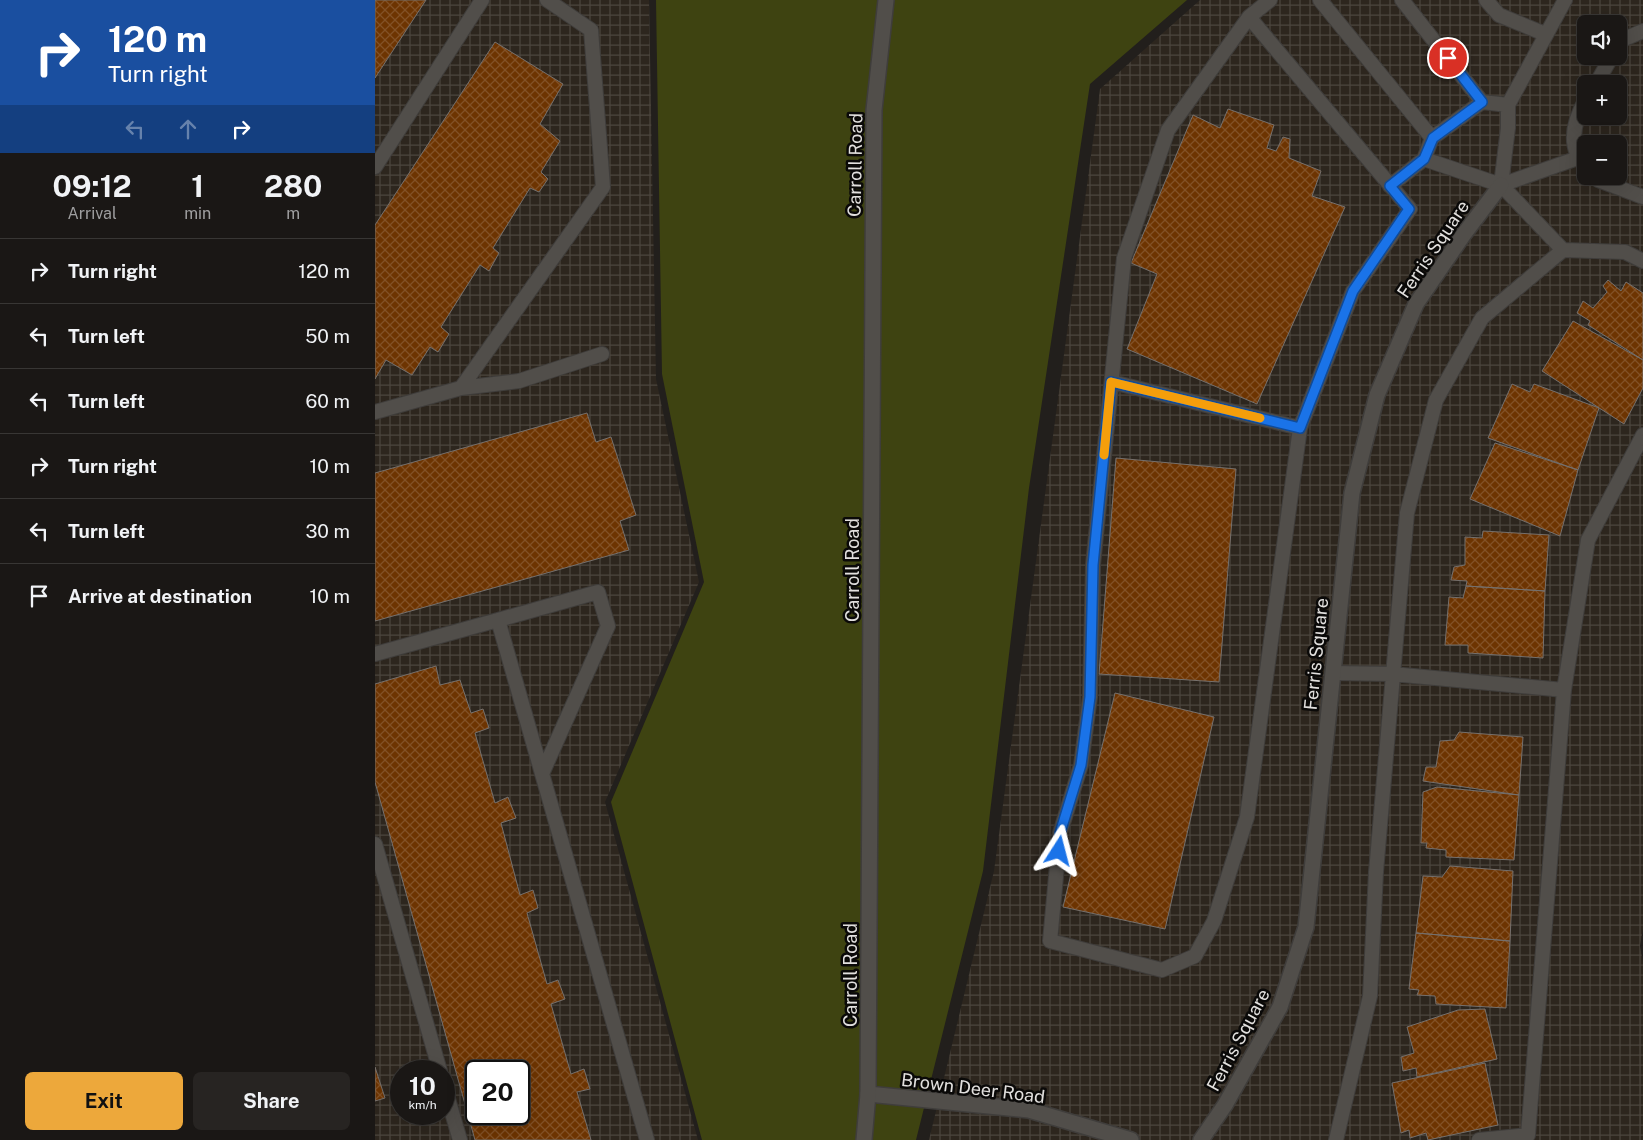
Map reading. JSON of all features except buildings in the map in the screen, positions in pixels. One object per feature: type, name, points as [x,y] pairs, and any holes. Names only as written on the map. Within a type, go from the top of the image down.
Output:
[{"type":"street","name":"Carroll Road","points":[[865,1140],[868,1094],[873,110],[886,0]]},
{"type":"street","name":"Ferris Square","points":[[1201,1140],[1225,1104],[1280,1006],[1305,927],[1352,493],[1377,395],[1416,304],[1463,234],[1501,185]]},
{"type":"street","name":"Brown Deer Road","points":[[868,1094],[1029,1110],[1131,1140]]},
{"type":"lane","points":[[375,167],[482,0]]},
{"type":"lane","points":[[461,388],[603,187],[591,30],[547,0]]},
{"type":"lane","points":[[1249,17],[1409,209],[1353,291],[1300,428],[1247,817],[1214,922],[1195,956],[1162,970],[1050,941],[1060,833],[1081,765],[1090,697],[1093,565],[1124,258],[1168,130],[1249,17],[1270,0]]},
{"type":"lane","points":[[1321,0],[1433,138]]},
{"type":"lane","points":[[1402,0],[1482,102]]},
{"type":"lane","points":[[1486,0],[1499,15],[1545,34]]},
{"type":"lane","points":[[1501,185],[1508,128],[1508,105],[1565,0]]},
{"type":"lane","points":[[1627,38],[1643,31]]},
{"type":"lane","points":[[1390,186],[1424,159],[1433,138],[1482,102],[1508,105]]},
{"type":"lane","points":[[1577,119],[1573,134],[1577,147]]},
{"type":"lane","points":[[1424,159],[1501,185],[1563,250]]},
{"type":"lane","points":[[1501,185],[1577,164]]},
{"type":"lane","points":[[1611,185],[1643,197]]},
{"type":"lane","points":[[1335,1140],[1370,996],[1376,872],[1407,513],[1436,400],[1482,318],[1563,250],[1625,252],[1643,261]]},
{"type":"lane","points":[[375,412],[461,388],[519,381],[602,354]]},
{"type":"lane","points":[[1111,382],[1300,428]]},
{"type":"lane","points":[[1479,1140],[1528,1135],[1564,690],[1588,540],[1643,435]]},
{"type":"lane","points":[[375,654],[598,592],[608,626],[542,774]]},
{"type":"lane","points":[[498,620],[647,1140]]},
{"type":"lane","points":[[1333,673],[1392,674],[1564,690]]},
{"type":"lane","points":[[375,844],[437,1060]]},
{"type":"lane","points":[[455,1123],[460,1140]]},
{"type":"shaded area","points":[[375,0],[649,0],[656,379],[699,582],[605,802],[698,1140],[375,1140]]},
{"type":"shaded area","points":[[1200,0],[1643,0],[1643,929],[1640,946],[1643,962],[1643,1140],[929,1140],[994,871],[1100,89]]},
{"type":"green space","points":[[656,0],[1187,0],[1090,84],[1029,488],[983,871],[916,1140],[702,1140],[611,802],[704,582],[662,374]]},
{"type":"slow traffic","points":[[1104,455],[1111,382],[1260,418]]},
{"type":"route","points":[[1059,851],[1060,833],[1081,765],[1090,697],[1093,565],[1111,382],[1300,428],[1353,291],[1409,209],[1390,186],[1424,159],[1433,138],[1482,102],[1448,58]]}]
